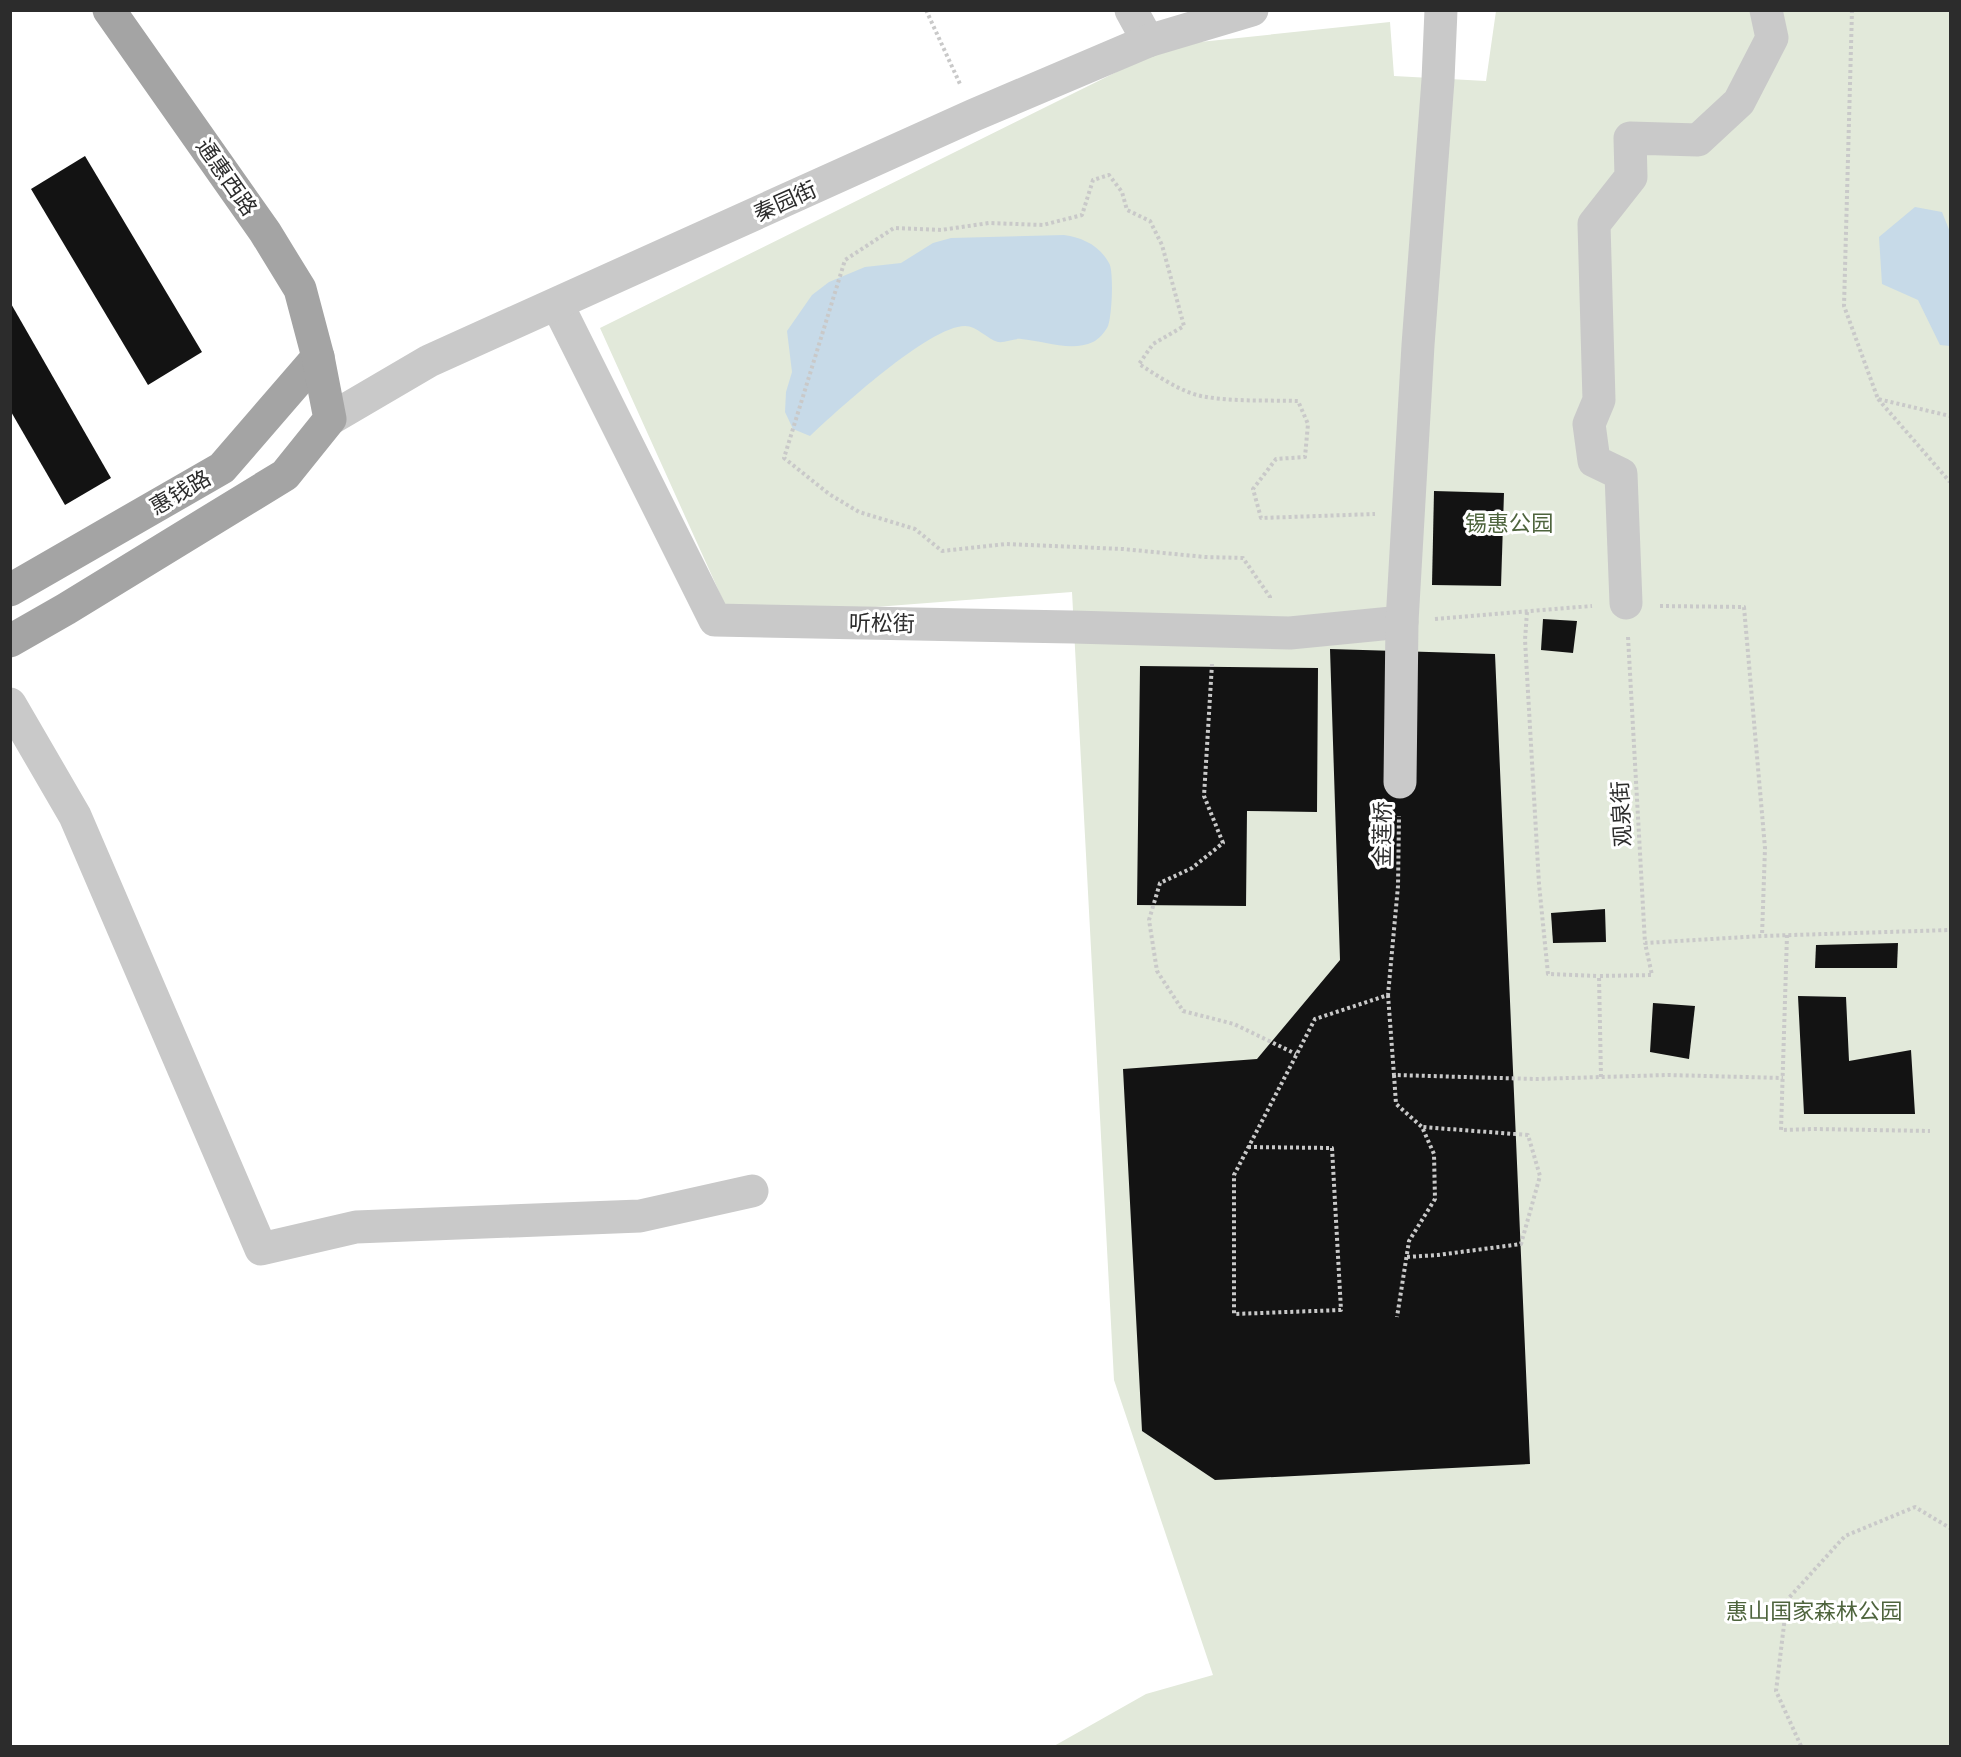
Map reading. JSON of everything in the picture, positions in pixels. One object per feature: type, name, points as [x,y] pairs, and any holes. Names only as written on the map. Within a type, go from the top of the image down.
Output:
[{"type":"main road","name":"通惠西路","points":[[109,10],[265,232],[300,289],[318,357],[330,419]]},
{"type":"main road","name":"惠钱路","points":[[10,590],[222,468],[318,357]]},
{"type":"main road","points":[[10,641],[285,475],[330,419]]},
{"type":"street","points":[[1131,10],[1148,41]]},
{"type":"street","name":"秦园街","points":[[330,419],[429,361],[974,115],[1148,41],[1252,10]]},
{"type":"street","points":[[1400,782],[1402,622],[1441,10]]},
{"type":"street","points":[[1626,603],[1621,474],[1594,461],[1589,424],[1599,400],[1594,224],[1631,177],[1630,138],[1698,140],[1739,102],[1772,38],[1766,10]]},
{"type":"street","name":"听松街","points":[[557,304],[715,620],[1290,633],[1402,622]]},
{"type":"street","points":[[10,704],[75,816],[261,1249],[356,1227],[640,1216],[752,1191]]},
{"type":"path","points":[[926,10],[974,115]]},
{"type":"path","points":[[1852,10],[1845,306],[1878,399],[1950,482]]},
{"type":"path","points":[[1247,631],[1270,597],[1244,558],[1205,558],[1123,549],[1006,544],[942,551],[915,529],[859,512],[829,494],[784,458],[845,261],[894,228],[941,230],[989,223],[1043,225],[1082,215],[1093,180],[1109,175],[1122,192],[1127,210],[1150,221],[1162,245],[1185,326],[1154,344],[1139,364],[1167,382],[1199,395],[1245,400],[1298,401],[1308,424],[1305,457],[1276,459],[1253,489],[1261,518],[1386,513],[1409,502]]},
{"type":"path","points":[[1878,399],[1950,416]]},
{"type":"path","points":[[1402,622],[1626,603],[1678,607],[1744,607],[1765,848],[1762,936]]},
{"type":"path","name":"观泉街","points":[[1599,976],[1652,975],[1645,943],[1626,603]]},
{"type":"path","points":[[1527,612],[1525,640],[1539,884],[1548,974],[1599,976],[1601,1077]]},
{"type":"path","points":[[1208,630],[1212,667],[1204,796],[1224,843],[1192,868],[1160,883],[1149,921],[1157,971],[1183,1011],[1234,1024],[1296,1054]]},
{"type":"path","name":"金莲桥","points":[[1400,782],[1398,886],[1388,995],[1396,1104],[1422,1127]]},
{"type":"path","points":[[1645,943],[1762,936],[1950,930]]},
{"type":"path","points":[[1787,935],[1781,1130],[1930,1131]]},
{"type":"path","points":[[1248,1147],[1332,1148],[1341,1310],[1234,1314],[1234,1175],[1248,1147],[1296,1054],[1315,1019],[1388,995]]},
{"type":"path","points":[[1394,1075],[1536,1079],[1668,1075],[1783,1078]]},
{"type":"path","points":[[1397,1317],[1409,1241],[1435,1199],[1434,1154],[1422,1127],[1528,1135],[1540,1176],[1521,1244],[1407,1257]]},
{"type":"path","points":[[1801,1746],[1776,1691],[1787,1600],[1845,1536],[1915,1507],[1950,1528]]},
{"type":"green space","name":"锡惠公园","points":[[1496,11],[1950,11],[1950,1746],[1054,1746],[1146,1694],[1213,1675],[1114,1380],[1072,592],[731,618],[600,328],[1171,45],[1390,22],[1394,76],[1486,81]]},
{"type":"water","points":[[1915,207],[1942,212],[1950,232],[1950,346],[1940,345],[1918,300],[1882,284],[1879,237]]},
{"type":"water","points":[[1064,235],[1084,240],[1095,247],[1111,267],[1111,313],[1106,330],[1095,341],[1076,346],[1021,339],[998,342],[978,330],[965,326],[949,330],[908,354],[885,371],[810,436],[793,429],[785,412],[786,392],[792,372],[787,331],[812,295],[829,282],[865,267],[901,263],[933,243],[951,238]]},
{"type":"building","points":[[85,156],[202,352],[148,385],[31,189]]},
{"type":"building","points":[[10,302],[111,478],[65,505],[10,410]]},
{"type":"building","points":[[1434,491],[1504,493],[1501,586],[1432,585]]},
{"type":"building","points":[[1543,619],[1577,621],[1573,653],[1541,650]]},
{"type":"building","points":[[1330,649],[1495,654],[1530,1464],[1215,1480],[1142,1431],[1123,1069],[1257,1059],[1340,960]]},
{"type":"building","points":[[1140,666],[1318,668],[1317,812],[1247,811],[1246,906],[1137,905]]},
{"type":"building","points":[[1605,909],[1606,942],[1553,943],[1551,913]]},
{"type":"building","points":[[1898,943],[1897,968],[1815,968],[1816,945]]},
{"type":"building","points":[[1798,996],[1846,997],[1849,1061],[1911,1050],[1915,1114],[1804,1114]]},
{"type":"building","points":[[1653,1003],[1695,1006],[1689,1059],[1650,1052]]},
{"type":"park label","name":"惠山国家森林公园","points":[[1814,1611]]}]
